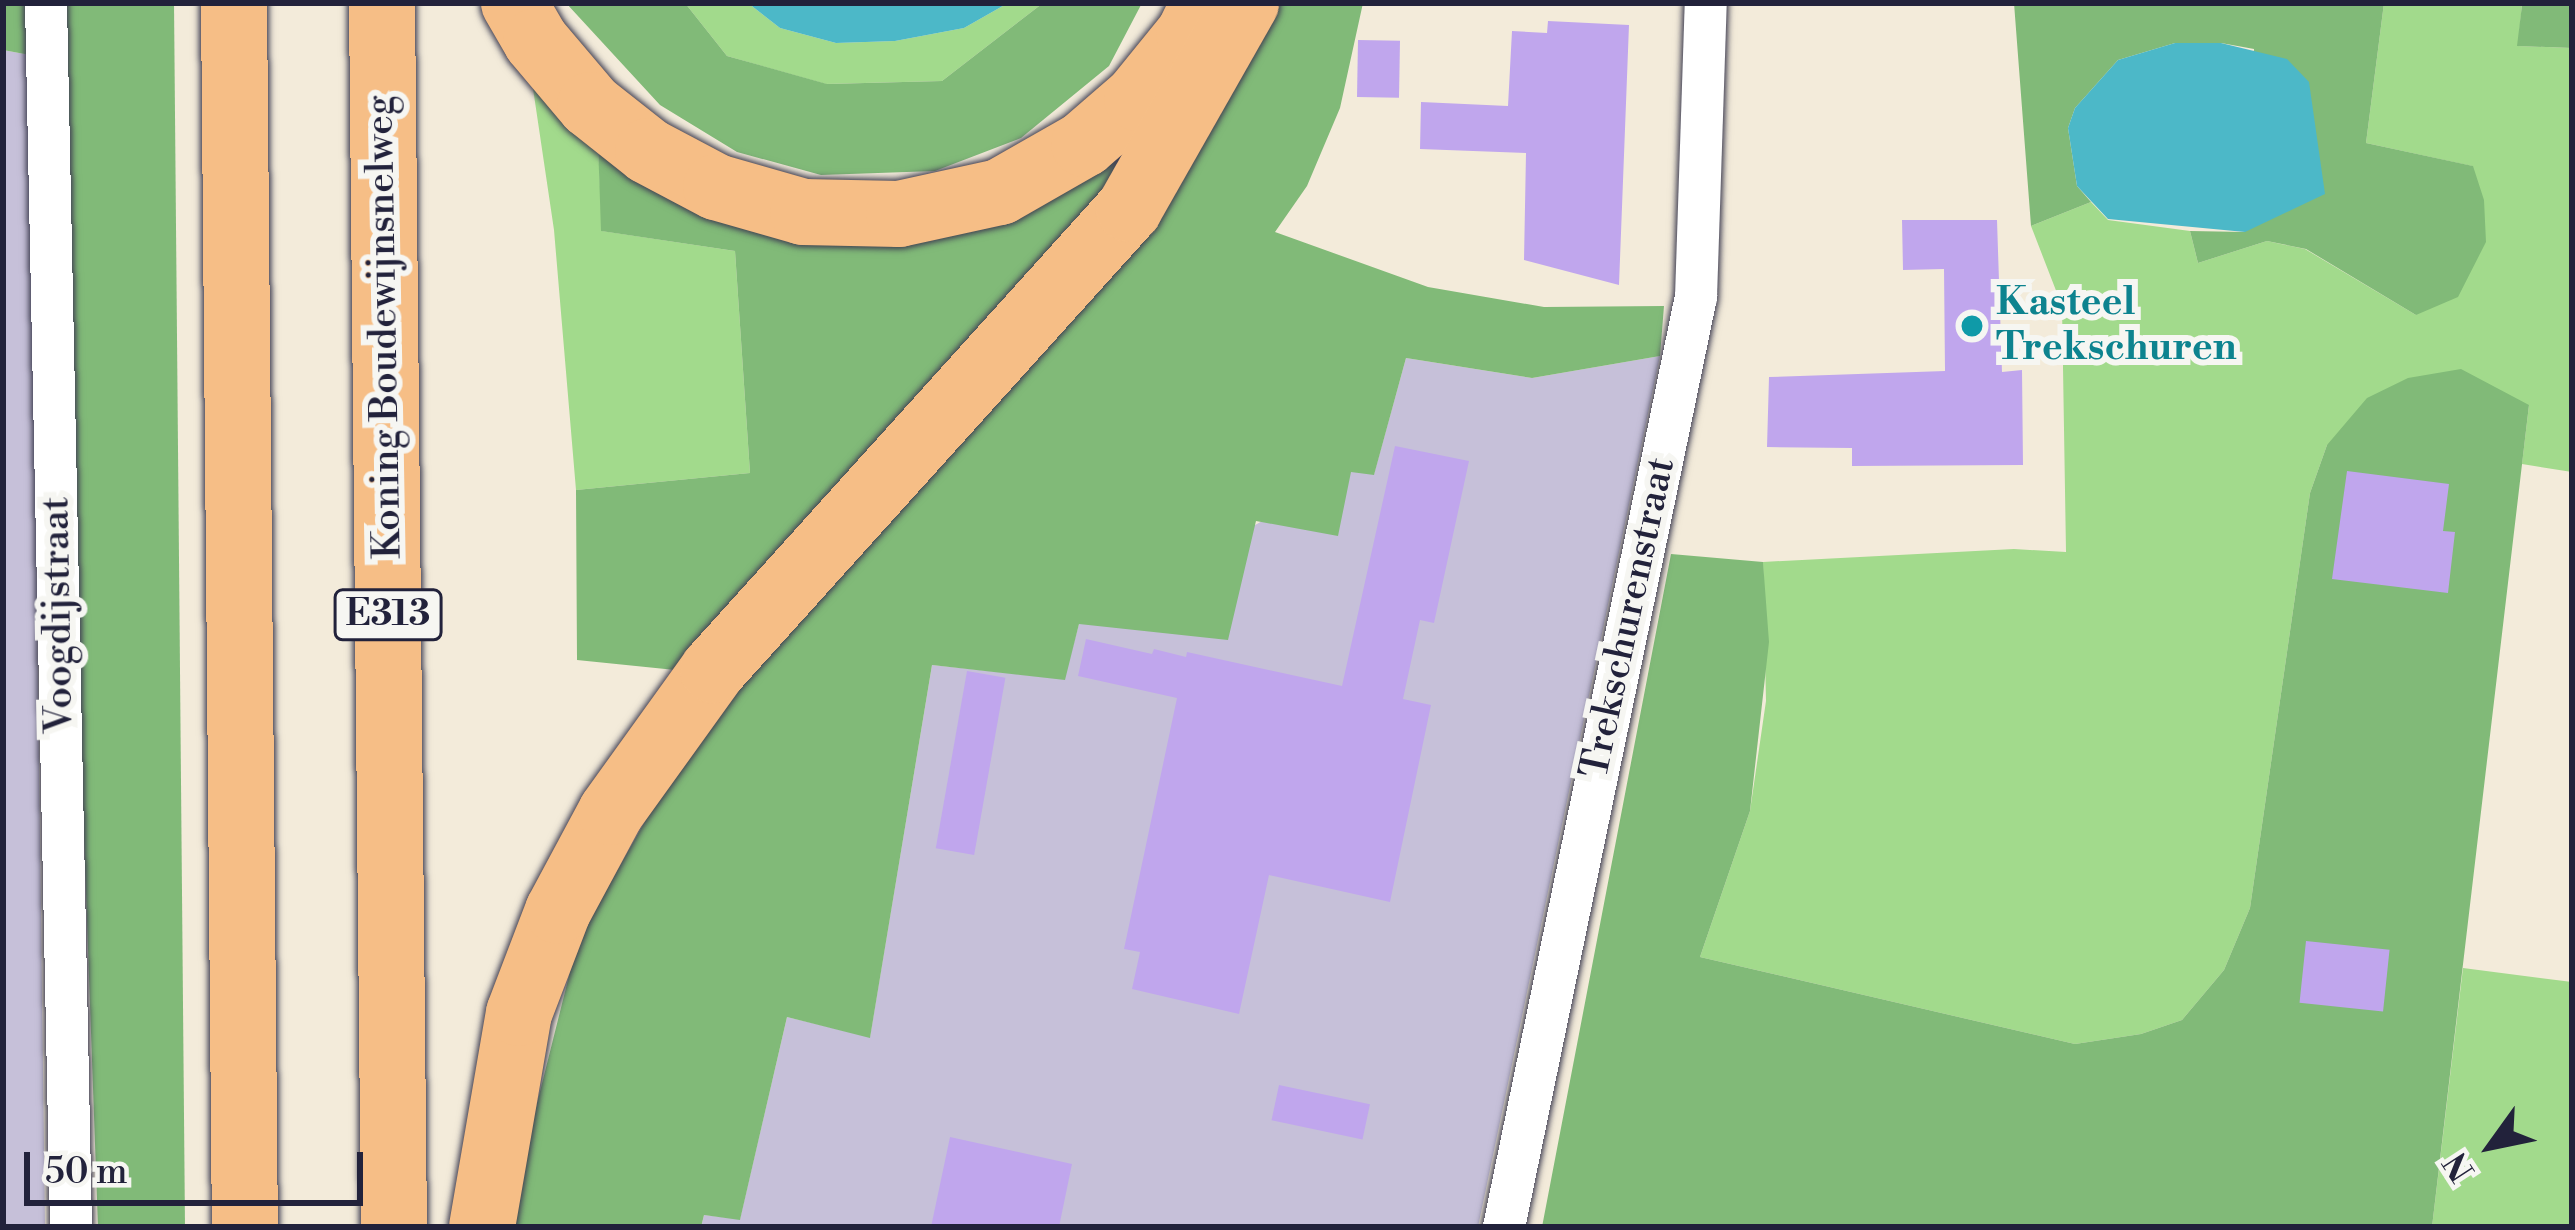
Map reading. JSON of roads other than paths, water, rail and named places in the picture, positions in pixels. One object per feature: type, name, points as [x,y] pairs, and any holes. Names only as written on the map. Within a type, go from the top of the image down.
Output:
[{"type":"highway","points":[[234,3],[245,1227]]},
{"type":"highway","name":"Koning Boudewijnsnelweg","points":[[382,3],[394,1227]]},
{"type":"highway","points":[[514,3],[536,41],[590,105],[647,151],[716,187],[803,212],[898,214],[1000,192],[1084,144],[1137,98],[1189,34],[1204,3]]},
{"type":"highway","points":[[482,1227],[519,1013],[558,910],[611,812],[713,670],[1129,209],[1246,3]]},
{"type":"street","name":"Voogdijstraat","points":[[46,3],[71,1227]]},
{"type":"street","name":"Trekschurenstraat","points":[[1504,1227],[1696,297],[1706,3]]},
{"type":"water","points":[[748,3],[1008,3],[964,28],[895,41],[836,43],[780,28]]},
{"type":"water","points":[[2175,43],[2221,43],[2287,59],[2309,82],[2325,194],[2245,232],[2108,219],[2077,186],[2068,128],[2075,108],[2118,60]]},
{"type":"place","name":"Kasteel Trekschuren","points":[[1972,326]]}]
